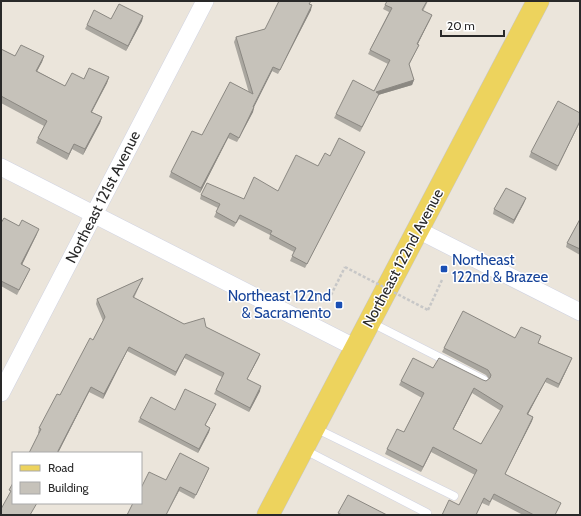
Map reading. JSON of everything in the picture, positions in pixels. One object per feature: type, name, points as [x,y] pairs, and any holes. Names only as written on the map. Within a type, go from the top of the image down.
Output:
[{"type":"main road","name":"Northeast 122nd Avenue","points":[[268,515],[538,1]]},
{"type":"street","name":"Northeast 121st Avenue","points":[[1,393],[205,1]]},
{"type":"street","points":[[1,168],[356,348]]},
{"type":"street","points":[[418,230],[580,312]]},
{"type":"lane","points":[[370,322],[484,380]]},
{"type":"lane","points":[[314,428],[454,496]]},
{"type":"lane","points":[[302,449],[427,513]]},
{"type":"path","points":[[331,295],[345,267],[428,310],[442,280]]},
{"type":"building","points":[[279,1],[311,1],[309,4],[312,5],[280,70],[273,67],[239,138],[230,133],[201,188],[171,172],[192,131],[202,135],[230,82],[253,94],[236,37],[265,29]]},
{"type":"building","points":[[387,1],[427,1],[422,10],[432,15],[417,44],[419,45],[409,64],[414,80],[376,92],[379,94],[362,127],[336,114],[353,80],[374,91],[390,60],[370,50],[392,8],[385,5]]},
{"type":"building","points":[[119,4],[143,16],[128,46],[87,25],[94,10],[111,19]]},
{"type":"building","points":[[21,45],[44,56],[36,71],[65,86],[72,73],[84,79],[89,68],[109,77],[91,112],[102,117],[85,149],[74,144],[69,154],[38,138],[47,121],[1,96],[1,49],[15,56]]},
{"type":"building","points":[[558,101],[580,113],[580,121],[558,166],[531,152]]},
{"type":"building","points":[[339,138],[365,152],[307,264],[292,256],[296,248],[270,234],[272,231],[240,215],[236,223],[216,212],[220,204],[201,195],[207,183],[244,199],[254,177],[278,191],[296,155],[318,166],[325,153],[330,156]]},
{"type":"building","points":[[506,188],[526,198],[514,220],[494,209]]},
{"type":"building","points":[[4,218],[19,226],[22,220],[39,229],[21,264],[30,269],[19,290],[1,281],[1,223]]},
{"type":"building","points":[[580,219],[580,249],[567,243]]},
{"type":"building","points":[[143,278],[133,297],[184,324],[204,318],[206,327],[260,354],[247,379],[261,386],[250,408],[216,390],[224,373],[186,354],[176,372],[129,347],[104,394],[91,387],[58,452],[30,452],[41,429],[39,428],[57,394],[60,395],[90,338],[93,340],[105,317],[97,299]]},
{"type":"building","points":[[463,311],[515,338],[521,327],[541,336],[538,343],[572,358],[559,384],[547,378],[527,414],[533,417],[505,474],[561,503],[555,515],[534,515],[494,494],[490,502],[484,498],[476,515],[442,515],[449,500],[459,505],[477,470],[433,447],[423,467],[387,449],[397,429],[404,432],[424,393],[401,381],[413,358],[433,368],[439,358],[483,380],[486,381],[490,378],[491,375],[488,370],[444,348]],"holes":[[[474,388],[503,406],[481,444],[453,429]]]},
{"type":"building","points":[[185,389],[216,404],[205,425],[210,428],[199,449],[140,418],[151,397],[175,410]]},
{"type":"building","points":[[180,453],[209,468],[196,495],[180,487],[166,515],[127,515],[132,504],[142,504],[142,486],[149,472],[166,480]]},
{"type":"building","points":[[12,485],[12,504],[36,504],[30,515],[1,515],[1,509],[11,491],[9,490]]},
{"type":"building","points":[[348,495],[387,515],[342,515],[338,513]]},
{"type":"place","name":"Northeast 122nd & Brazee","points":[[444,269]]},
{"type":"place","name":"Northeast 122nd & Sacramento","points":[[339,305]]}]
